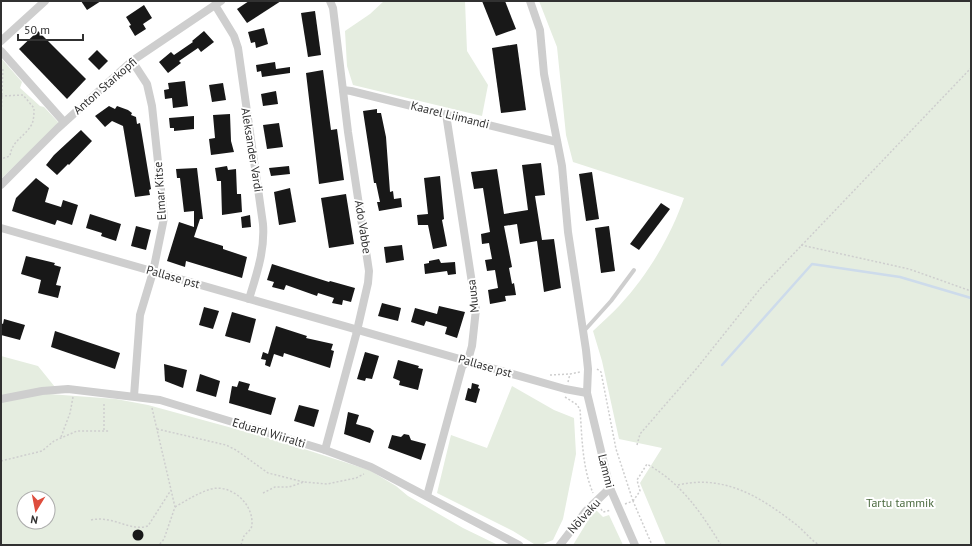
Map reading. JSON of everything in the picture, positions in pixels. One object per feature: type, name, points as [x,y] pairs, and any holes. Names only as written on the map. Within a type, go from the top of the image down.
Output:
[{"type":"street","points":[[1,41],[45,1]]},
{"type":"street","name":"Ado Vabbe","points":[[325,450],[357,329],[368,283],[369,272],[333,8],[330,1]]},
{"type":"street","points":[[530,1],[540,30],[544,74],[562,166],[568,232],[588,369],[587,393]]},
{"type":"street","name":"Anton Starkopfi","points":[[1,185],[64,122],[132,61],[218,3]]},
{"type":"street","name":"Aleksander Vardi","points":[[218,3],[234,36],[238,48],[264,224],[262,254],[249,298]]},
{"type":"street","points":[[3,53],[64,122]]},
{"type":"street","name":"Elmar Kitse","points":[[132,61],[147,84],[152,106],[164,218],[153,272],[140,315],[134,396]]},
{"type":"street","name":"Kaarel Liimandi","points":[[343,90],[557,142]]},
{"type":"street","name":"Muusa","points":[[427,496],[462,367],[468,360],[472,346],[476,309],[446,114]]},
{"type":"street","name":"Pallase pst","points":[[1,228],[468,360],[565,389],[587,393]]},
{"type":"street","name":"Eduard Wiiralti","points":[[1,399],[42,391],[74,390],[150,398],[325,450],[371,467],[519,545]]},
{"type":"street","name":"Lammi","points":[[587,393],[610,488],[634,545]]},
{"type":"street","name":"Nõlvaku","points":[[560,545],[586,511],[610,488]]},
{"type":"lane","points":[[583,331],[611,301],[634,270]]},
{"type":"path","points":[[1,119],[3,53]]},
{"type":"path","points":[[637,445],[640,434],[697,368],[760,289],[971,68]]},
{"type":"path","points":[[1,159],[10,156],[11,148],[16,140],[32,124],[34,108],[23,95],[2,96]]},
{"type":"path","points":[[1,141],[1,149]]},
{"type":"path","points":[[801,245],[909,269],[971,291]]},
{"type":"path","points":[[570,374],[565,389],[565,397],[576,404],[580,409],[588,481],[597,500]]},
{"type":"path","points":[[61,437],[70,413],[74,390]]},
{"type":"path","points":[[104,393],[106,414],[104,430]]},
{"type":"path","points":[[150,398],[175,507],[169,528],[164,539],[159,545]]},
{"type":"path","points":[[157,429],[226,445],[236,450],[268,473],[304,482],[327,484],[356,478],[371,467]]},
{"type":"path","points":[[1,461],[42,451],[61,437],[77,431],[110,431]]},
{"type":"path","points":[[633,501],[640,491],[637,480],[647,464],[678,485],[701,512],[721,545]]},
{"type":"path","points":[[263,493],[276,487],[289,487],[304,482]]},
{"type":"path","points":[[678,485],[694,482],[724,484],[748,493],[799,527],[818,545]]},
{"type":"path","points":[[175,507],[195,495],[213,488],[233,492],[244,500],[252,523],[251,528],[244,536],[241,545]]},
{"type":"path","points":[[91,520],[101,518],[138,527],[148,526],[171,490]]},
{"type":"green space","points":[[384,1],[465,1],[467,51],[488,85],[482,116],[353,85],[347,66],[345,31],[370,14]]},
{"type":"green space","name":"Tartu tammik","points":[[539,1],[971,1],[971,545],[666,545],[640,483],[662,448],[619,439],[602,361],[593,331],[614,312],[630,294],[649,268],[672,227],[684,198],[573,162],[566,135],[557,47]]},
{"type":"green space","points":[[1,58],[22,82],[20,88],[40,106],[44,107],[59,123],[1,179]]},
{"type":"green space","points":[[1,356],[38,366],[59,392],[49,394],[116,399],[148,405],[273,439],[369,470],[396,486],[408,496],[463,528],[498,545],[1,545]]},
{"type":"green space","points":[[512,386],[554,410],[574,418],[576,454],[563,519],[553,540],[543,544],[534,544],[513,531],[437,493],[451,435],[487,448]]},
{"type":"green space","points":[[595,509],[603,517],[609,515],[623,545],[573,545]]},
{"type":"building","points":[[81,1],[101,1],[87,10]]},
{"type":"building","points":[[249,1],[281,1],[247,23],[237,9]]},
{"type":"building","points":[[482,1],[505,1],[516,29],[496,36]]},
{"type":"building","points":[[144,5],[152,18],[143,24],[146,29],[135,36],[126,17]]},
{"type":"building","points":[[315,11],[321,55],[308,57],[301,13]]},
{"type":"building","points":[[264,28],[268,44],[256,48],[255,42],[251,43],[248,32]]},
{"type":"building","points":[[38,31],[86,79],[67,99],[19,49]]},
{"type":"building","points":[[204,31],[214,42],[201,52],[198,48],[179,61],[181,63],[168,73],[159,62],[171,52],[174,55],[193,42],[192,41]]},
{"type":"building","points":[[517,44],[526,110],[501,113],[492,48]]},
{"type":"building","points":[[97,50],[108,61],[99,70],[88,59]]},
{"type":"building","points":[[275,62],[276,69],[290,67],[290,73],[262,77],[261,71],[257,72],[256,65]]},
{"type":"building","points":[[323,70],[331,130],[337,129],[344,180],[319,184],[306,73]]},
{"type":"building","points":[[185,81],[188,106],[173,108],[172,98],[165,99],[164,90],[169,89],[168,83]]},
{"type":"building","points":[[223,83],[226,100],[212,102],[209,85]]},
{"type":"building","points":[[276,91],[278,104],[263,106],[261,94]]},
{"type":"building","points":[[109,106],[115,109],[117,106],[128,110],[132,113],[131,115],[136,117],[137,124],[140,123],[151,189],[149,190],[150,195],[135,197],[123,126],[112,121],[105,127],[95,116]]},
{"type":"building","points":[[377,109],[377,113],[381,113],[386,137],[390,192],[393,191],[394,199],[401,198],[402,207],[379,211],[377,202],[380,202],[376,183],[374,183],[363,111]]},
{"type":"building","points":[[230,114],[231,141],[234,152],[211,155],[209,139],[215,138],[213,115]]},
{"type":"building","points":[[194,116],[194,129],[174,131],[174,128],[170,128],[169,118]]},
{"type":"building","points":[[279,123],[283,147],[267,149],[263,125]]},
{"type":"building","points":[[81,130],[92,141],[57,175],[46,165],[54,155]]},
{"type":"building","points":[[541,163],[545,195],[535,196],[542,240],[554,239],[561,288],[544,292],[537,241],[520,244],[517,224],[504,226],[512,267],[509,268],[516,295],[505,296],[506,301],[490,304],[488,290],[498,288],[495,270],[487,271],[485,260],[492,259],[489,243],[482,244],[481,234],[490,232],[483,188],[474,189],[471,172],[497,169],[504,214],[528,210],[522,165]]},
{"type":"building","points":[[227,166],[228,170],[236,169],[237,194],[241,194],[242,212],[222,215],[221,181],[217,181],[215,168]]},
{"type":"building","points":[[289,166],[290,174],[271,176],[269,168]]},
{"type":"building","points":[[197,168],[203,219],[200,219],[194,237],[223,246],[223,249],[247,257],[242,278],[186,261],[185,267],[167,261],[179,222],[194,227],[194,211],[184,212],[180,178],[177,178],[176,169]]},
{"type":"building","points":[[592,172],[599,219],[586,221],[579,174]]},
{"type":"building","points":[[440,176],[444,219],[442,220],[447,246],[433,249],[428,225],[418,225],[417,215],[428,214],[424,178]]},
{"type":"building","points":[[36,178],[49,188],[45,202],[61,207],[63,200],[78,205],[72,225],[57,220],[55,225],[12,211],[16,198]]},
{"type":"building","points":[[290,188],[296,222],[279,225],[274,192]]},
{"type":"building","points":[[346,194],[354,244],[329,248],[321,198]]},
{"type":"building","points":[[661,203],[670,209],[639,250],[630,244]]},
{"type":"building","points":[[90,214],[121,224],[116,241],[101,236],[102,233],[86,228]]},
{"type":"building","points":[[250,215],[251,227],[242,228],[241,217]]},
{"type":"building","points":[[136,226],[151,230],[146,250],[131,246]]},
{"type":"building","points":[[609,226],[615,271],[601,273],[595,228]]},
{"type":"building","points":[[402,245],[404,260],[386,263],[384,247]]},
{"type":"building","points":[[26,256],[55,263],[54,265],[61,267],[56,285],[61,286],[58,298],[38,293],[41,280],[21,274]]},
{"type":"building","points":[[439,259],[441,263],[455,262],[456,274],[448,275],[447,271],[425,274],[424,264],[429,263],[429,261]]},
{"type":"building","points":[[272,264],[329,282],[355,288],[351,302],[343,300],[342,305],[332,303],[334,298],[318,293],[317,296],[286,285],[284,290],[272,287],[274,282],[267,280]]},
{"type":"building","points":[[382,303],[401,308],[398,321],[378,316]]},
{"type":"building","points":[[439,306],[465,312],[457,338],[445,334],[447,327],[426,321],[424,326],[411,322],[415,308],[437,314]]},
{"type":"building","points":[[204,307],[219,311],[213,329],[199,325]]},
{"type":"building","points":[[232,312],[256,319],[250,343],[225,336]]},
{"type":"building","points":[[4,319],[25,325],[20,340],[1,335],[1,323],[3,324]]},
{"type":"building","points":[[276,326],[307,336],[306,338],[333,344],[331,350],[334,351],[330,368],[284,353],[283,357],[274,354],[270,367],[265,365],[266,360],[261,359],[263,352],[268,354]]},
{"type":"building","points":[[55,331],[120,353],[115,369],[51,347]]},
{"type":"building","points":[[365,352],[379,356],[372,379],[366,378],[365,381],[357,379]]},
{"type":"building","points":[[398,360],[419,366],[418,368],[423,369],[418,390],[399,385],[400,381],[393,378]]},
{"type":"building","points":[[164,364],[187,370],[183,388],[165,381]]},
{"type":"building","points":[[200,374],[220,381],[216,397],[196,391]]},
{"type":"building","points":[[239,381],[250,384],[248,390],[276,398],[271,415],[229,403],[232,386],[237,387]]},
{"type":"building","points":[[472,383],[479,385],[478,388],[480,389],[476,403],[465,400],[468,388],[471,389]]},
{"type":"building","points":[[299,405],[319,410],[314,427],[294,421]]},
{"type":"building","points":[[348,412],[359,415],[356,424],[370,428],[374,431],[370,443],[344,434]]},
{"type":"building","points":[[404,434],[409,435],[411,440],[426,444],[421,460],[388,448],[392,435],[401,437]]},
{"type":"building","points":[[136,530],[140,530],[142,531],[142,539],[136,540],[133,537],[133,533]]},
{"type":"waterway","points":[[722,365],[812,264],[900,277],[971,298]]}]
